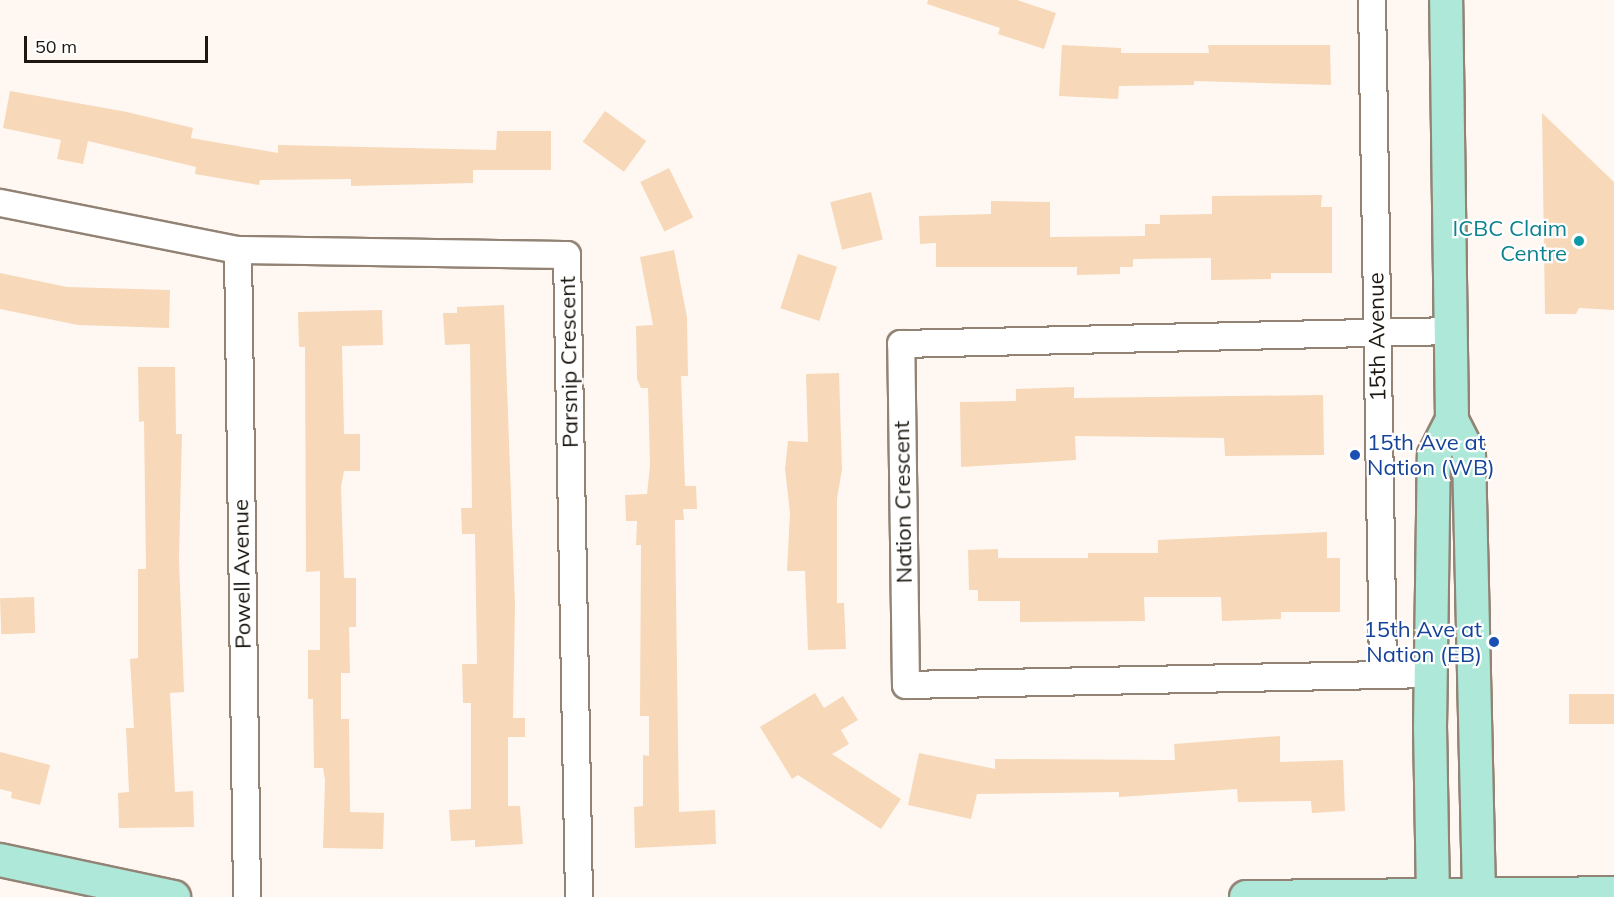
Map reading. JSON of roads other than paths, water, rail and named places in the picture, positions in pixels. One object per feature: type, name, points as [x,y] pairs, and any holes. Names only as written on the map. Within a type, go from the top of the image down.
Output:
[{"type":"main road","points":[[1446,0],[1452,420],[1469,453],[1479,896]]},
{"type":"main road","points":[[1433,896],[1431,674],[1434,455],[1452,420]]},
{"type":"main road","points":[[0,860],[174,897]]},
{"type":"main road","points":[[1246,897],[1614,893]]},
{"type":"street","name":"15th Avenue","points":[[1372,0],[1383,674]]},
{"type":"street","name":"Parsnip Crescent","points":[[0,202],[238,250],[567,255],[579,897]]},
{"type":"street","name":"Powell Avenue","points":[[238,250],[247,897]]},
{"type":"street","name":"Nation Crescent","points":[[1431,674],[906,685],[901,344],[1451,332]]},
{"type":"place","name":"ICBC Claim Centre","points":[[1579,241]]},
{"type":"place","name":"15th Ave at Nation (WB)","points":[[1355,455]]},
{"type":"place","name":"15th Ave at Nation (EB)","points":[[1494,642]]}]
